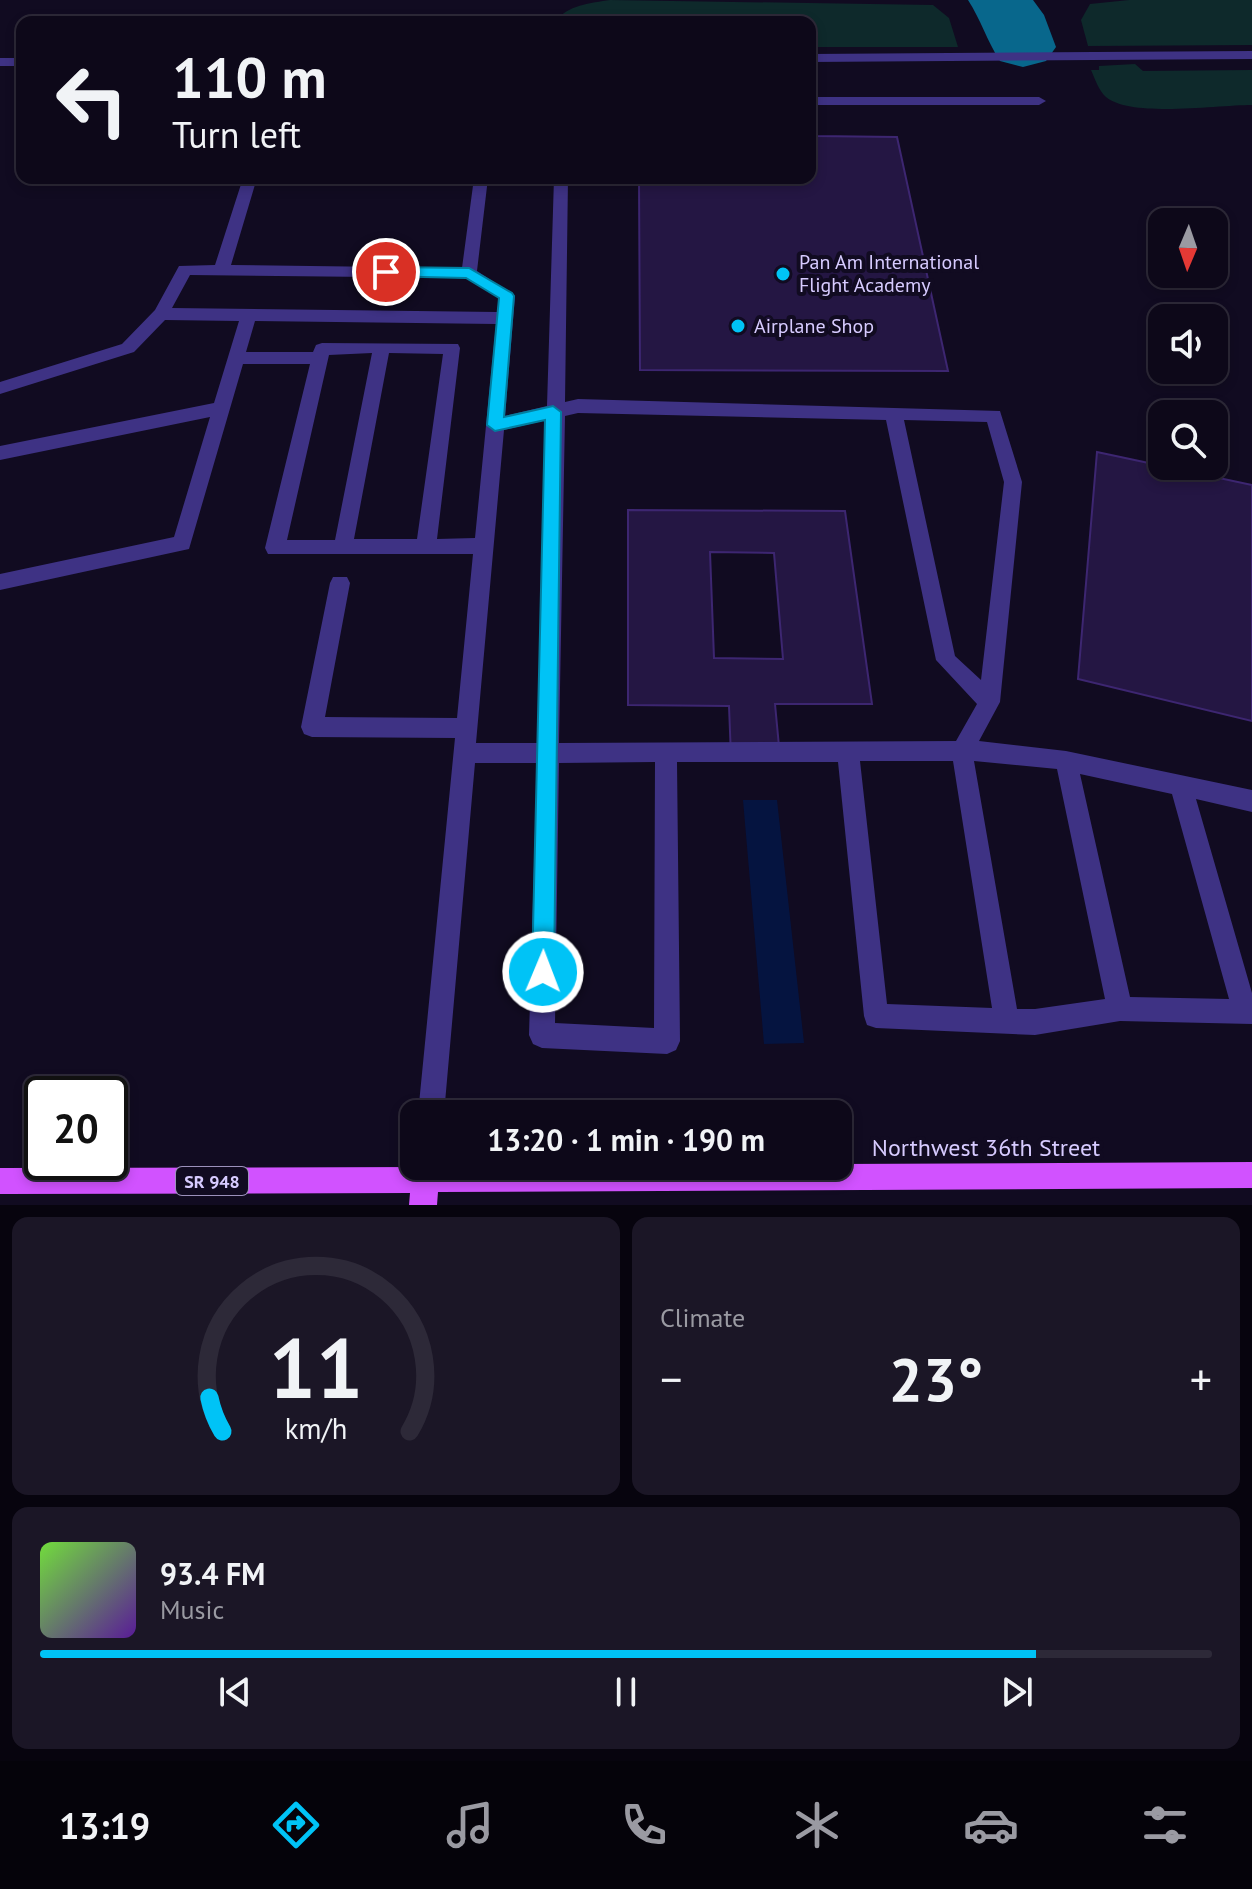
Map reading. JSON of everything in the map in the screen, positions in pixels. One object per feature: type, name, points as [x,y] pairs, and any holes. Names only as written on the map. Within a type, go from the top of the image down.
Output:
[{"type":"main road","name":"Northwest 36th Street","points":[[0,1181],[425,1184],[1252,1175]]},
{"type":"lane","points":[[816,58],[1252,55]]},
{"type":"lane","points":[[816,101],[1039,101]]},
{"type":"lane","points":[[221,271],[248,184]]},
{"type":"lane","points":[[469,273],[480,184]]},
{"type":"lane","points":[[561,184],[553,412],[542,1035],[667,1041],[666,752]]},
{"type":"lane","points":[[0,388],[128,348],[161,314],[185,270],[469,273],[507,296],[432,1100]]},
{"type":"lane","points":[[161,314],[505,318]]},
{"type":"lane","points":[[0,582],[182,543],[248,317]]},
{"type":"lane","points":[[343,548],[382,347]]},
{"type":"lane","points":[[426,547],[452,348],[322,349],[275,548],[343,548],[426,547],[484,546]]},
{"type":"lane","points":[[236,358],[320,358]]},
{"type":"lane","points":[[495,425],[578,406],[994,416],[1013,482],[989,702],[962,752],[1007,1021]]},
{"type":"lane","points":[[0,453],[222,408]]},
{"type":"lane","points":[[894,414],[946,660],[989,702]]},
{"type":"lane","points":[[340,583],[312,727],[467,728]]},
{"type":"lane","points":[[848,752],[876,1016],[1035,1022],[1120,1009],[1248,1012],[1181,786]]},
{"type":"lane","points":[[465,753],[1026,754],[1252,801]]},
{"type":"lane","points":[[1066,761],[1120,1009]]},
{"type":"green space","points":[[610,0],[933,5],[949,18],[958,47],[816,47],[816,16],[560,16],[587,4]]},
{"type":"green space","points":[[1129,0],[1252,0],[1252,45],[1088,46],[1081,20],[1090,4]]},
{"type":"green space","points":[[1135,64],[1143,71],[1252,70],[1252,105],[1175,109],[1134,107],[1106,97],[1091,70],[1099,70],[1099,66]]},
{"type":"water","points":[[743,800],[777,800],[804,1043],[764,1044]]},
{"type":"building","name":"Pan Am International Flight Academy","points":[[816,136],[897,137],[948,371],[640,370],[639,184],[816,184]]},
{"type":"building","points":[[1097,452],[1148,463],[1148,480],[1228,480],[1252,485],[1252,721],[1078,679]]},
{"type":"building","points":[[628,510],[845,511],[872,704],[775,704],[780,757],[731,757],[729,706],[628,705]],"holes":[[[710,552],[774,553],[783,659],[714,658]]]},
{"type":"taxiway","points":[[999,0],[1012,15],[1023,47]]},
{"type":"place","name":"Pan Am International Flight Academy","points":[[783,274]]},
{"type":"place","name":"Airplane Shop","points":[[738,326]]},
{"type":"route","points":[[386,272],[469,273],[507,296],[495,425],[553,412],[543,972]]}]
